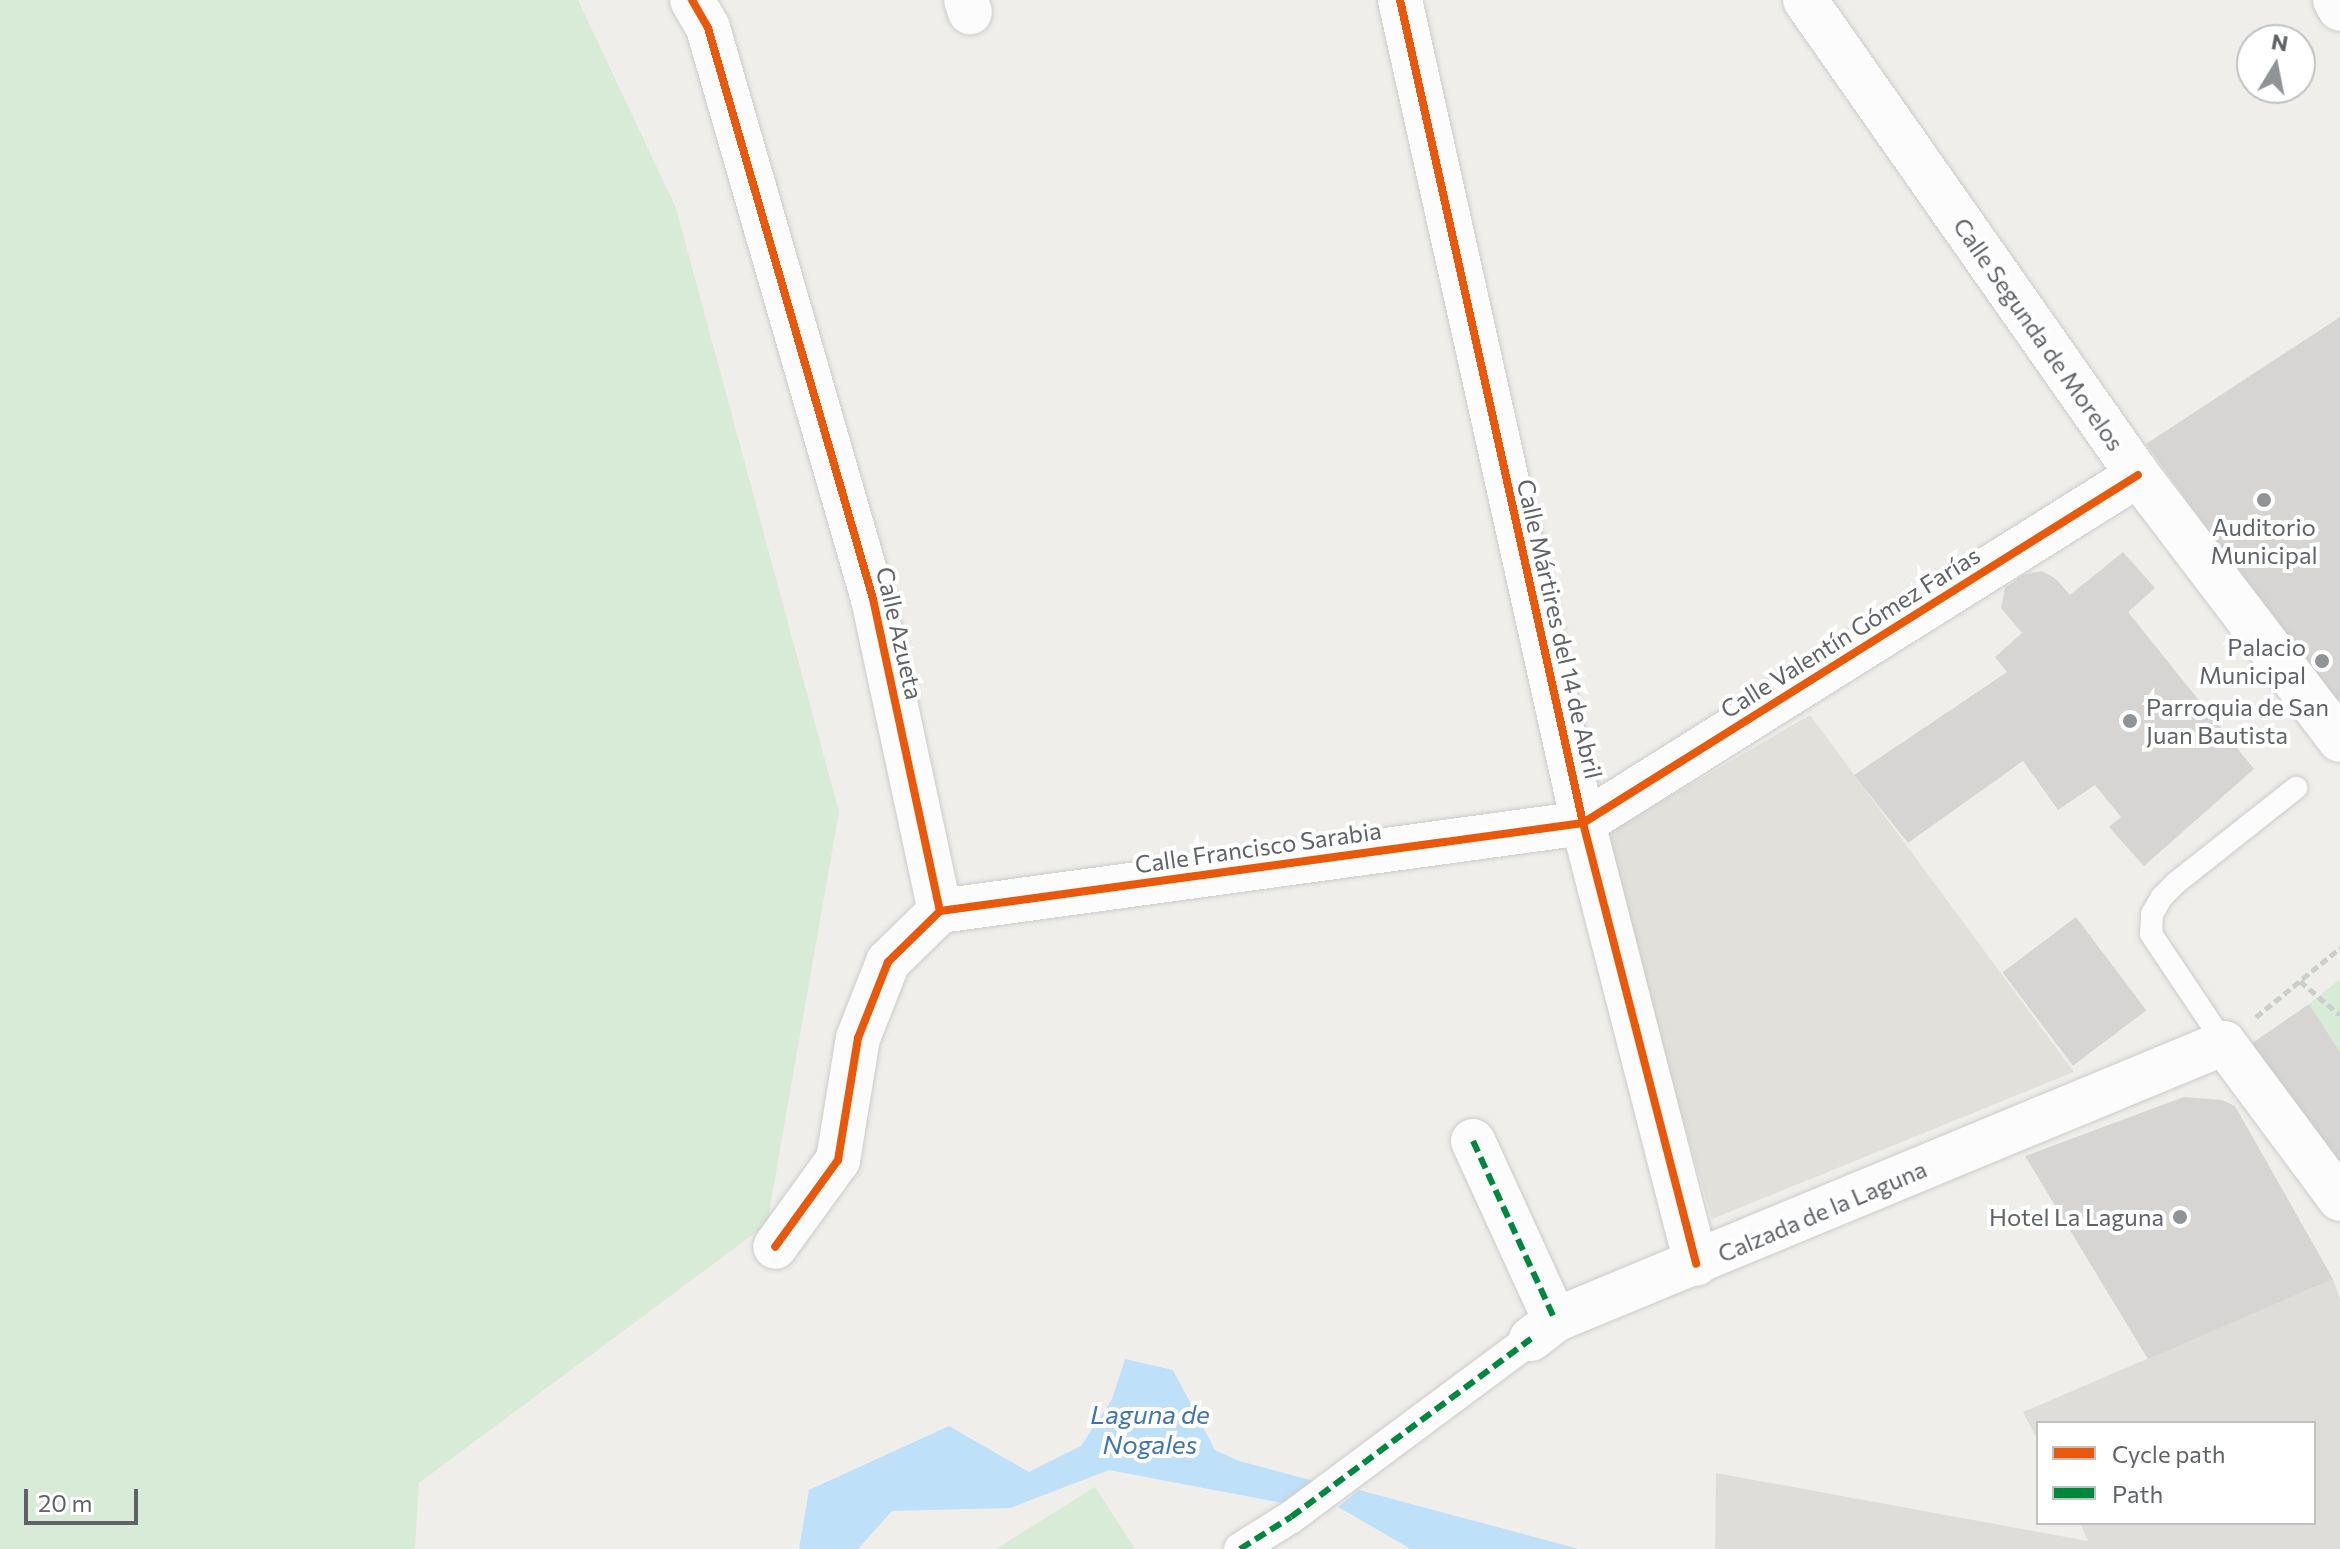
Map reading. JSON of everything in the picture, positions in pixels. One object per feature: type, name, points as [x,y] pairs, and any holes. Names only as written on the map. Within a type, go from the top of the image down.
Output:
[{"type":"street","name":"Calle Azueta","points":[[692,0],[708,28],[873,599],[940,911]]},
{"type":"street","name":"Calle Mártires del 14 de Abril","points":[[1400,0],[1583,823],[1696,1264]]},
{"type":"street","name":"Calle Segunda de Morelos","points":[[1805,0],[2138,475],[2340,740]]},
{"type":"street","points":[[2335,0],[2340,9]]},
{"type":"street","name":"Calle Valentín Gómez Farías","points":[[1583,823],[2138,475]]},
{"type":"street","name":"Calle Francisco Sarabia","points":[[940,911],[1583,823]]},
{"type":"street","points":[[775,1247],[838,1160],[858,1038],[888,962],[940,911]]},
{"type":"street","points":[[2224,1043],[2340,1199]]},
{"type":"street","name":"Calzada de la Laguna","points":[[1240,1549],[1291,1517],[1543,1329],[2224,1043]]},
{"type":"street","points":[[1473,1141],[1543,1329]]},
{"type":"lane","points":[[2224,1043],[2151,934],[2152,914],[2162,897],[2177,882],[2296,788]]},
{"type":"path","points":[[2224,1043],[2340,948]]},
{"type":"path","points":[[2300,981],[2340,1015]]},
{"type":"shaded area","points":[[1810,715],[2074,1072],[1712,1219],[1600,837]]},
{"type":"shaded area","points":[[2333,1279],[2340,1299],[2340,1549],[1715,1549],[1716,1473],[2088,1541],[2081,1525],[2316,1525],[2316,1421],[2036,1421],[2036,1437],[2023,1412]]},
{"type":"green space","points":[[0,0],[578,0],[676,208],[839,812],[767,1224],[419,1483],[415,1549],[0,1549]]},
{"type":"green space","points":[[2340,979],[2340,1052],[2309,1004]]},
{"type":"green space","points":[[1095,1487],[1135,1549],[996,1549]]},
{"type":"water","name":"Laguna de Nogales","points":[[1125,1359],[1173,1370],[1215,1450],[1239,1461],[1314,1481],[1283,1503],[1109,1470],[1010,1508],[892,1511],[858,1549],[799,1549],[809,1490],[949,1426],[1029,1472],[1081,1446],[1112,1399]]},
{"type":"water","points":[[1359,1490],[1579,1549],[1411,1549],[1338,1507]]},
{"type":"building","name":"Auditorio Municipal","points":[[2340,317],[2340,697],[2334,704],[2146,444]]},
{"type":"building","name":"Parroquia de San Juan Bautista","points":[[2123,552],[2155,588],[2128,612],[2254,769],[2144,866],[2109,827],[2121,817],[2095,785],[2058,810],[2023,761],[1908,843],[1854,775],[2007,672],[1995,657],[2022,633],[2001,608],[2005,588],[2023,575],[2042,571],[2056,579],[2070,595]]},
{"type":"building","points":[[2076,917],[2146,1010],[2073,1066],[2003,972]]},
{"type":"building","points":[[2309,1004],[2340,1052],[2340,1176],[2251,1044]]},
{"type":"building","name":"Hotel La Laguna","points":[[2184,1097],[2222,1100],[2235,1106],[2333,1279],[2148,1359],[2025,1156]]},
{"type":"marked path","points":[[1473,1141],[1555,1320]]},
{"type":"marked path","points":[[1240,1549],[1291,1517],[1531,1339]]},
{"type":"cycle path","points":[[692,0],[708,28],[873,599],[940,911],[888,962],[858,1038],[838,1160],[775,1247]]},
{"type":"cycle path","points":[[1400,0],[1583,823],[1696,1264]]},
{"type":"cycle path","points":[[940,911],[1583,823],[2138,475]]},
{"type":"place","name":"Auditorio Municipal","points":[[2264,500]]},
{"type":"place","name":"Palacio Municipal","points":[[2322,661]]},
{"type":"place","name":"Parroquia de San Juan Bautista","points":[[2130,721]]},
{"type":"place","name":"Hotel La Laguna","points":[[2180,1217]]}]
